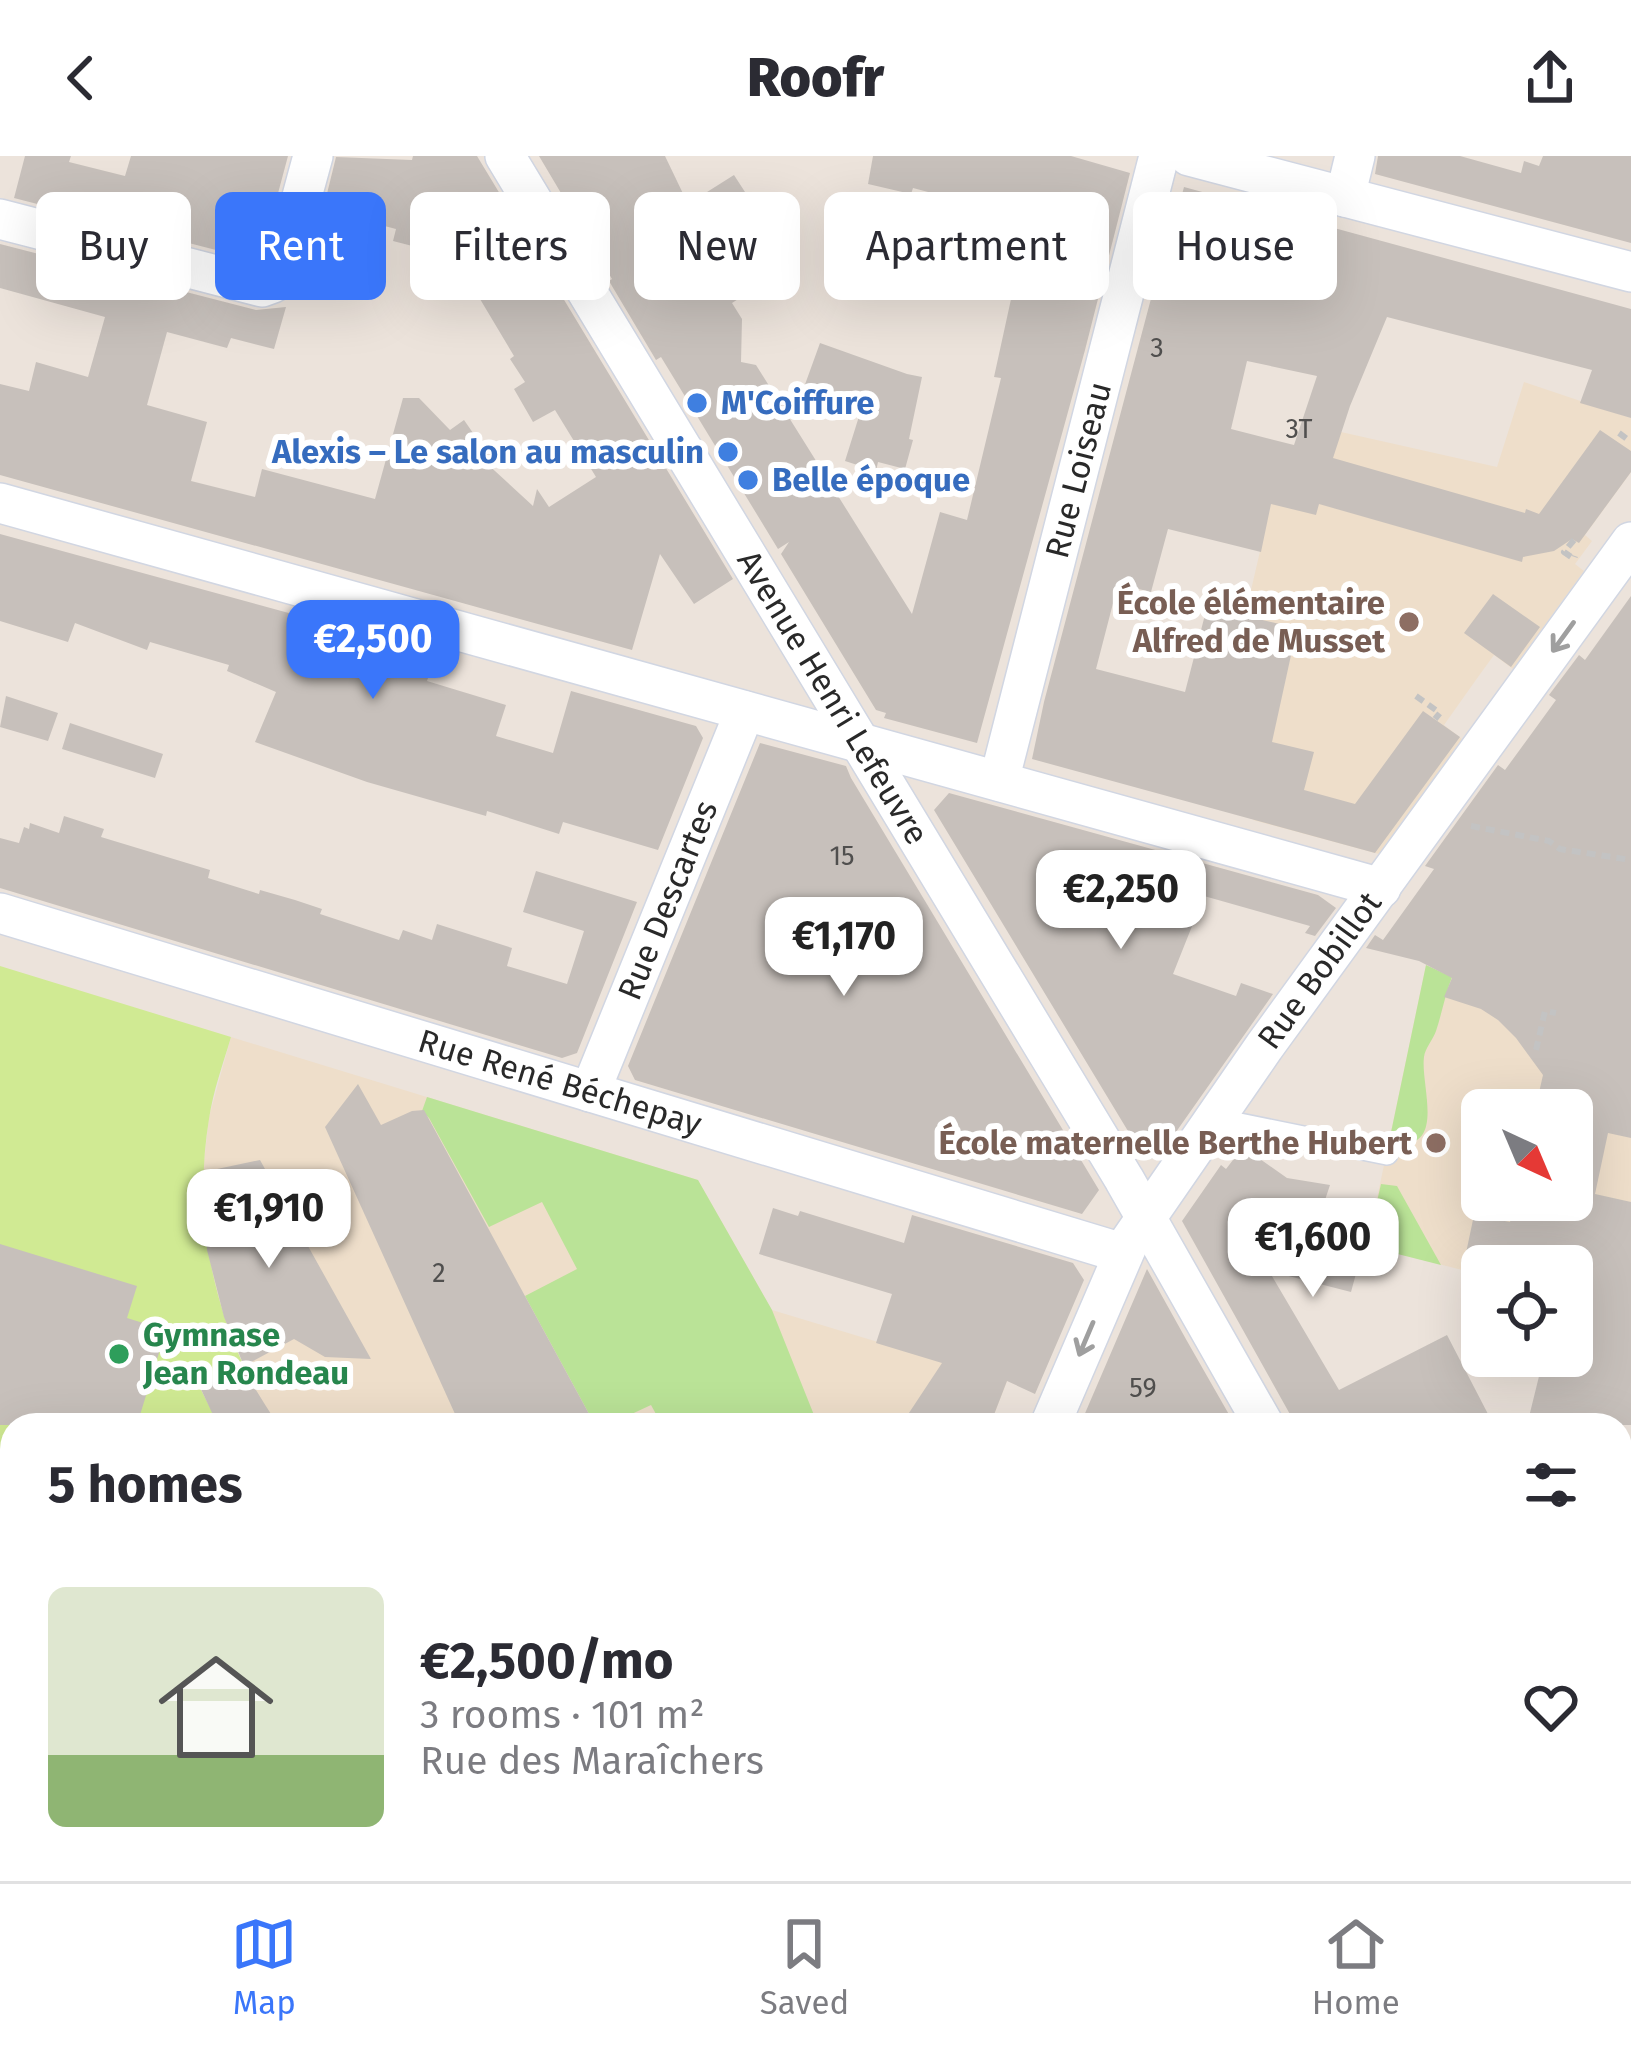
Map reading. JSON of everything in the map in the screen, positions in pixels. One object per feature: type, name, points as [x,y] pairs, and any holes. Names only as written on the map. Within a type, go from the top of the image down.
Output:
[{"type":"street","points":[[0,219],[262,287],[281,274],[313,156]]},
{"type":"street","name":"Avenue Henri Lefeuvre","points":[[506,156],[1146,1217],[1257,1413]]},
{"type":"street","points":[[1345,197],[1355,156]]},
{"type":"street","points":[[1186,157],[1631,272]]},
{"type":"street","name":"Rue Loiseau","points":[[999,782],[1186,157]]},
{"type":"street","points":[[0,503],[1381,888]]},
{"type":"street","name":"Rue Bobillot","points":[[1055,1413],[1122,1253],[1631,542]]},
{"type":"street","name":"Rue Descartes","points":[[590,1092],[745,711]]},
{"type":"street","name":"Rue René Béchepay","points":[[0,914],[1122,1253]]},
{"type":"lane","points":[[1215,1119],[1387,1154]]},
{"type":"path","points":[[1619,434],[1631,442]]},
{"type":"path","points":[[1574,540],[1564,552],[1574,559],[1578,551]]},
{"type":"path","points":[[1416,696],[1440,713],[1435,719]]},
{"type":"path","points":[[1432,818],[1549,841],[1560,849],[1631,860]]},
{"type":"path","points":[[1536,1050],[1545,1011],[1556,1013]]},
{"type":"shaded area","name":"École élémentaire Alfred de Musset","points":[[1524,382],[1631,418],[1631,472],[1585,535],[1592,541],[1575,564],[1584,571],[1513,669],[1494,655],[1478,677],[1444,725],[1462,739],[1379,854],[1253,820],[1297,629],[1245,616],[1271,504],[1324,483],[1341,432],[1497,467]]},
{"type":"shaded area","points":[[1426,965],[1452,976],[1577,1089],[1461,1089],[1461,1221],[1593,1221],[1593,1104],[1631,1138],[1631,1313],[1593,1283],[1593,1245],[1461,1245],[1461,1270],[1367,1246]]},
{"type":"shaded area","points":[[231,1037],[698,1180],[772,1310],[1007,1381],[995,1413],[213,1413],[199,1385],[244,1365],[224,1317],[209,1259],[203,1172],[209,1117]]},
{"type":"green space","points":[[1426,965],[1452,977],[1424,1057],[1428,1115],[1419,1138],[1389,1142]]},
{"type":"green space","name":"Gymnase Jean Rondeau","points":[[0,966],[231,1037],[209,1119],[204,1214],[221,1307],[244,1366],[199,1386],[213,1413],[0,1413]]},
{"type":"green space","points":[[427,1097],[698,1180],[772,1310],[813,1413],[655,1413],[651,1405],[634,1413],[588,1413],[525,1296],[577,1269],[542,1202],[489,1227],[422,1111]]},
{"type":"green space","points":[[1381,1184],[1397,1186],[1441,1265],[1378,1249],[1368,1241]]},
{"type":"building","points":[[25,156],[71,156],[69,162],[125,176],[131,156],[288,156],[278,192],[215,192],[215,250],[191,244],[191,192],[36,192],[36,204],[14,198]]},
{"type":"building","points":[[413,156],[477,156],[499,192],[410,192],[410,245],[393,241],[396,229],[386,226],[386,192],[327,192],[336,157],[412,160]]},
{"type":"building","points":[[539,156],[665,156],[682,192],[634,192],[634,300],[737,300],[732,303],[742,319],[741,362],[756,365],[912,614],[940,512],[967,520],[1001,378],[994,377],[1011,300],[1098,300],[977,743],[884,718],[886,713],[876,710],[781,554],[789,542],[778,549],[610,283],[610,192],[560,192]]},
{"type":"building","points":[[873,156],[1071,156],[1130,173],[1109,256],[1109,192],[928,192],[913,188],[902,192],[868,184]]},
{"type":"building","points":[[1378,156],[1460,156],[1521,173],[1524,161],[1539,166],[1543,156],[1631,156],[1631,243],[1375,174]]},
{"type":"building","points":[[734,175],[745,192],[707,192]]},
{"type":"building","points":[[1337,229],[1631,309],[1631,418],[1580,403],[1592,370],[1387,317],[1333,458],[1539,514],[1600,430],[1631,451],[1631,472],[1579,543],[1572,539],[1554,551],[1523,557],[1522,562],[1319,504],[1316,515],[1271,504],[1261,552],[1168,529],[1151,592],[1118,584],[1096,669],[1185,692],[1207,607],[1297,628],[1272,742],[1314,752],[1304,790],[1355,804],[1423,711],[1460,737],[1375,853],[1032,759],[1151,300],[1337,300]],"holes":[[[1247,361],[1317,376],[1294,445],[1231,429]]]},
{"type":"building","points":[[0,244],[36,253],[36,298],[0,288]]},
{"type":"building","points":[[191,293],[256,310],[286,307],[274,349],[231,338],[227,348],[167,332],[147,405],[207,422],[191,481],[255,497],[262,469],[375,499],[403,398],[419,398],[450,430],[464,420],[480,443],[471,449],[533,506],[537,489],[549,507],[596,477],[555,410],[533,422],[514,389],[525,382],[510,359],[514,356],[481,300],[564,300],[733,579],[694,604],[660,554],[632,650],[0,475],[0,384],[29,391],[36,362],[88,377],[105,317],[43,300],[191,300]]},
{"type":"building","points":[[820,343],[922,377],[905,469],[878,462],[876,471],[845,461],[861,410],[803,390]]},
{"type":"building","points":[[0,534],[380,638],[375,653],[430,672],[427,681],[506,705],[496,736],[553,753],[571,691],[696,726],[703,738],[658,850],[563,822],[559,834],[367,782],[255,742],[276,692],[227,671],[229,665],[150,642],[147,650],[75,623],[68,642],[0,621]]},
{"type":"building","points":[[1493,594],[1540,627],[1511,667],[1464,633]]},
{"type":"building","points":[[1631,596],[1631,1138],[1608,1133],[1595,1194],[1631,1202],[1631,1413],[1530,1413],[1539,1377],[1593,1377],[1593,1245],[1468,1245],[1473,1221],[1593,1221],[1593,1089],[1540,1089],[1543,1075],[1498,1020],[1444,997],[1452,978],[1419,961],[1366,948],[1375,935],[1383,940],[1434,869],[1425,866],[1498,765],[1505,770],[1556,700],[1549,695],[1579,655],[1585,660]]},
{"type":"building","points":[[6,696],[58,713],[48,741],[0,727]]},
{"type":"building","points":[[70,723],[163,754],[155,778],[62,749]]},
{"type":"building","points":[[760,743],[846,766],[1099,1190],[1082,1214],[635,1080],[628,1066]]},
{"type":"building","points":[[949,793],[1318,895],[1336,908],[1315,936],[1305,933],[1310,926],[1204,896],[1173,974],[1236,996],[1241,983],[1273,994],[1157,1159],[1147,1159],[1134,1141],[934,810]]},
{"type":"building","points":[[64,816],[104,829],[101,837],[210,870],[208,878],[295,900],[322,909],[320,914],[399,940],[403,930],[432,940],[437,924],[512,948],[507,966],[567,984],[584,931],[523,912],[536,871],[637,902],[577,1053],[562,1058],[0,888],[0,838],[19,843],[30,823],[59,833]]},
{"type":"building","points":[[358,1084],[381,1125],[424,1110],[588,1413],[455,1413],[325,1127]]},
{"type":"building","points":[[1243,1147],[1287,1178],[1330,1185],[1323,1206],[1374,1219],[1368,1241],[1379,1244],[1371,1274],[1357,1270],[1351,1292],[1269,1271],[1339,1390],[1447,1335],[1461,1362],[1461,1377],[1469,1377],[1487,1413],[1289,1413],[1182,1221],[1221,1165],[1226,1169]]},
{"type":"building","points":[[260,1160],[371,1359],[325,1357],[294,1339],[244,1366],[224,1317],[207,1250],[203,1172]]},
{"type":"building","points":[[773,1208],[798,1216],[800,1211],[904,1243],[912,1215],[1073,1263],[1084,1280],[1035,1394],[1007,1381],[995,1413],[909,1413],[942,1363],[876,1343],[892,1294],[759,1254]]},
{"type":"building","points":[[0,1244],[137,1286],[127,1318],[166,1330],[141,1413],[0,1413]]},
{"type":"building","points":[[1147,1269],[1228,1413],[1085,1413]]},
{"type":"building","points":[[242,1367],[271,1413],[212,1413],[199,1385]]},
{"type":"place","name":"M'Coiffure","points":[[697,403]]},
{"type":"place","name":"Alexis – Le salon au masculin","points":[[728,452]]},
{"type":"place","name":"Belle époque","points":[[748,480]]},
{"type":"place","name":"École élémentaire Alfred de Musset","points":[[1409,622]]},
{"type":"place","name":"École maternelle Berthe Hubert","points":[[1436,1143]]},
{"type":"place","name":"Gymnase Jean Rondeau","points":[[119,1354]]}]
